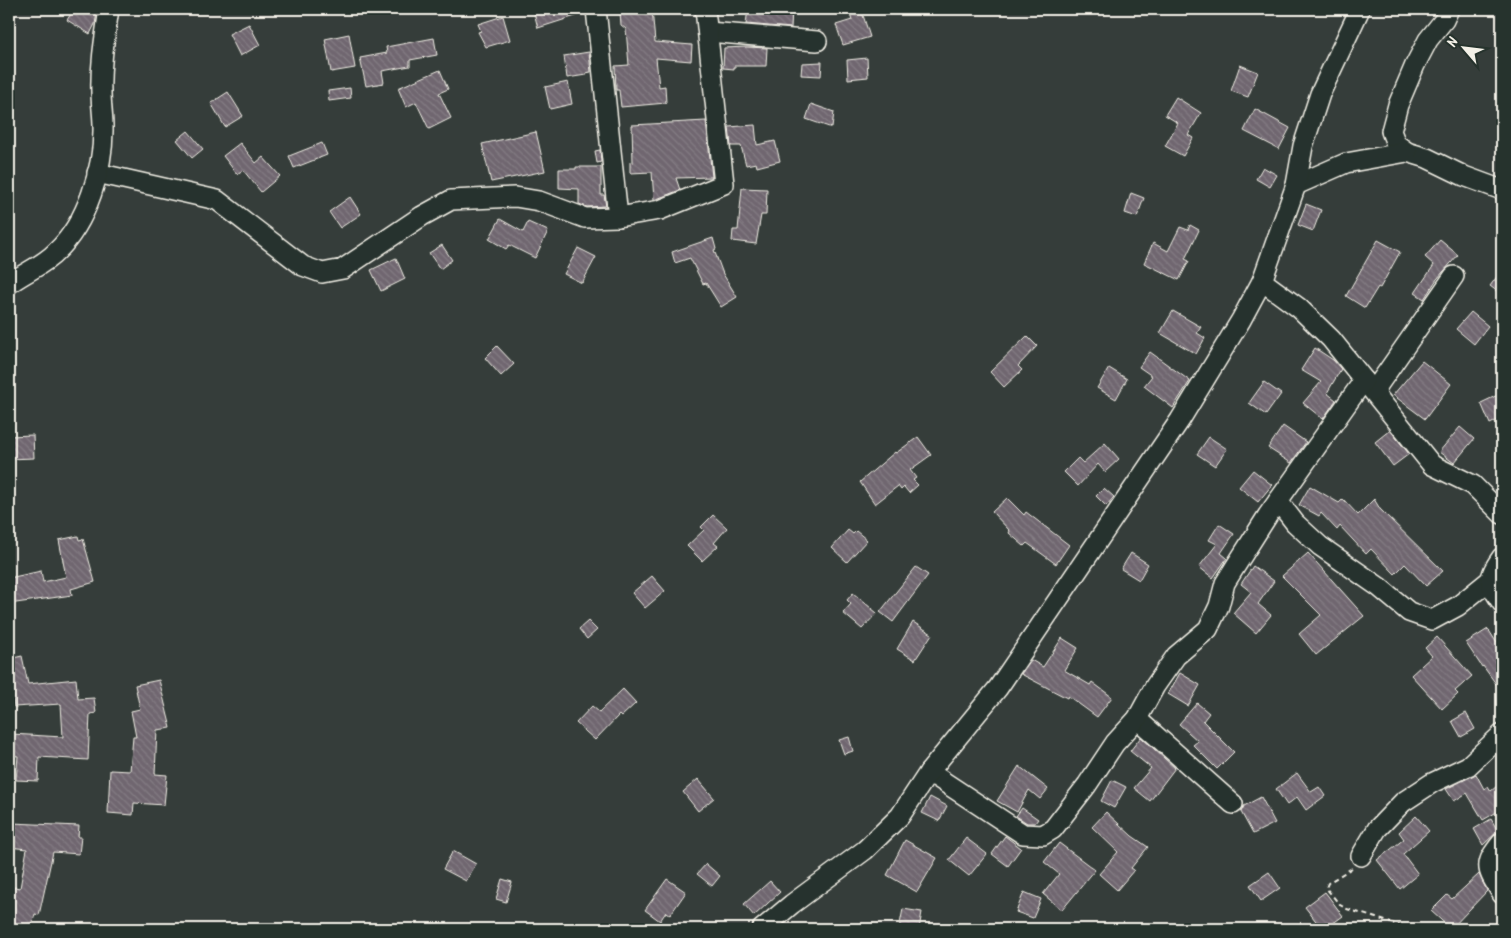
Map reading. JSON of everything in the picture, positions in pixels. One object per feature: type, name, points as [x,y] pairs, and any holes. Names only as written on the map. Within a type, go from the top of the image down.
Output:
[{"type":"street","points":[[9,284],[56,253],[73,231],[90,199],[101,159],[103,51],[109,9]]},
{"type":"street","points":[[596,9],[618,217]]},
{"type":"street","points":[[97,173],[217,200],[303,266],[322,273],[342,270],[422,216],[451,200],[515,197],[539,201],[585,218],[618,217],[660,210],[724,184],[705,9]]},
{"type":"street","points":[[762,929],[792,904],[865,850],[900,816],[929,772],[998,688],[1180,420],[1241,320],[1262,281],[1296,185],[1303,146],[1320,94],[1360,9]]},
{"type":"street","points":[[1449,9],[1444,20],[1428,40],[1398,104],[1391,131],[1396,144],[1407,152],[1502,190]]},
{"type":"street","points":[[708,32],[817,41]]},
{"type":"street","points":[[1296,185],[1346,163],[1407,152]]},
{"type":"street","points":[[929,772],[1023,834],[1044,835],[1053,829],[1087,785],[1114,743],[1137,719],[1155,686],[1176,656],[1208,630],[1219,606],[1225,583],[1278,501],[1454,276]]},
{"type":"street","points":[[1262,281],[1299,308],[1331,339],[1432,465],[1474,485],[1502,514]]},
{"type":"street","points":[[1278,501],[1309,537],[1379,587],[1409,612],[1432,620],[1458,606],[1490,580]]},
{"type":"street","points":[[1502,557],[1494,568],[1490,580],[1492,589],[1502,603]]},
{"type":"street","points":[[1137,719],[1233,804]]},
{"type":"street","points":[[1361,856],[1377,829],[1402,802],[1432,783],[1468,766],[1502,734]]},
{"type":"street","points":[[1502,842],[1488,863],[1488,871],[1502,894]]},
{"type":"path","points":[[1361,856],[1350,871],[1328,883],[1326,888],[1340,905],[1347,909],[1411,929]]},
{"type":"building","points":[[74,9],[90,9],[97,13],[95,24],[90,34],[67,20]]},
{"type":"building","points":[[533,9],[585,9],[585,13],[538,28]]},
{"type":"building","points":[[622,9],[652,9],[655,42],[692,45],[691,61],[656,58],[659,87],[665,86],[666,103],[621,107],[619,90],[616,90],[615,66],[629,65],[626,29],[621,25],[620,12],[622,12]]},
{"type":"building","points":[[748,9],[792,9],[791,28],[746,24]]},
{"type":"building","points":[[849,9],[861,9],[870,37],[843,45],[836,25],[852,20]]},
{"type":"building","points":[[503,16],[510,40],[486,47],[478,32],[481,31],[478,24]]},
{"type":"building","points":[[249,24],[260,45],[240,56],[229,34]]},
{"type":"building","points":[[349,34],[355,68],[331,72],[325,39]]},
{"type":"building","points":[[434,38],[437,55],[410,60],[410,66],[382,71],[384,83],[366,86],[360,58],[387,53],[386,47]]},
{"type":"building","points":[[724,48],[767,48],[766,66],[734,66],[734,69],[723,68]]},
{"type":"building","points":[[589,52],[591,72],[586,73],[586,75],[567,78],[564,56]]},
{"type":"building","points":[[867,58],[868,77],[848,79],[847,60]]},
{"type":"building","points":[[822,62],[821,76],[801,75],[802,63]]},
{"type":"building","points":[[1240,65],[1258,72],[1248,97],[1231,91]]},
{"type":"building","points":[[440,70],[448,89],[439,93],[451,118],[429,129],[416,102],[406,107],[398,88]]},
{"type":"building","points":[[568,82],[572,104],[550,109],[545,87]]},
{"type":"building","points":[[350,88],[351,98],[329,101],[328,91]]},
{"type":"building","points":[[228,92],[243,116],[225,127],[211,103]]},
{"type":"building","points":[[1176,97],[1201,113],[1188,135],[1193,138],[1183,156],[1165,146],[1178,123],[1165,115]]},
{"type":"building","points":[[811,104],[834,112],[832,128],[806,119]]},
{"type":"building","points":[[1255,109],[1290,128],[1279,149],[1244,131]]},
{"type":"building","points":[[706,121],[712,177],[676,178],[680,190],[654,200],[652,172],[630,173],[630,162],[633,162],[632,125]]},
{"type":"building","points":[[755,125],[757,145],[775,141],[780,161],[757,167],[756,163],[746,165],[741,146],[731,146],[729,127]]},
{"type":"building","points":[[188,131],[203,149],[192,158],[177,140]]},
{"type":"building","points":[[536,132],[545,171],[491,182],[482,144]]},
{"type":"building","points":[[240,143],[256,163],[263,157],[280,176],[261,192],[243,170],[237,174],[223,156]]},
{"type":"building","points":[[322,143],[327,155],[294,168],[289,156]]},
{"type":"building","points":[[600,150],[601,162],[597,163],[595,151]]},
{"type":"building","points":[[576,167],[601,167],[601,195],[604,195],[606,206],[587,207],[579,204],[579,189],[559,188],[559,169],[576,169]]},
{"type":"building","points":[[1263,167],[1277,175],[1270,187],[1256,179]]},
{"type":"building","points":[[742,188],[767,189],[766,215],[761,215],[756,244],[732,241],[733,230],[738,230]]},
{"type":"building","points":[[1131,193],[1144,198],[1137,217],[1125,213]]},
{"type":"building","points":[[350,197],[361,214],[340,228],[329,212]]},
{"type":"building","points":[[1306,204],[1321,210],[1313,231],[1298,225]]},
{"type":"building","points":[[500,219],[523,232],[528,222],[548,231],[535,258],[509,245],[506,249],[489,239]]},
{"type":"building","points":[[1190,225],[1199,230],[1185,259],[1189,261],[1179,280],[1144,263],[1153,243],[1168,251],[1180,227],[1188,230]]},
{"type":"building","points":[[713,238],[716,249],[714,250],[723,274],[737,297],[721,307],[706,283],[703,284],[690,258],[675,263],[672,252]]},
{"type":"building","points":[[1378,240],[1400,252],[1380,288],[1378,287],[1365,308],[1346,296]]},
{"type":"building","points":[[1440,240],[1458,255],[1437,279],[1424,299],[1415,293],[1434,265],[1425,257]]},
{"type":"building","points":[[442,245],[452,260],[440,269],[429,253]]},
{"type":"building","points":[[578,248],[596,257],[582,283],[564,274]]},
{"type":"building","points":[[396,258],[405,279],[381,291],[371,270]]},
{"type":"building","points":[[1502,270],[1502,295],[1490,286]]},
{"type":"building","points":[[1173,311],[1201,327],[1197,333],[1205,338],[1196,354],[1160,333]]},
{"type":"building","points":[[1471,312],[1488,326],[1474,344],[1456,329]]},
{"type":"building","points":[[1027,336],[1037,346],[1018,366],[1022,370],[1004,387],[990,372]]},
{"type":"building","points":[[497,346],[514,364],[501,376],[485,358]]},
{"type":"building","points":[[1315,348],[1333,360],[1341,369],[1327,393],[1336,400],[1323,419],[1303,403],[1321,382],[1301,370]]},
{"type":"building","points":[[1150,352],[1190,381],[1173,408],[1144,386],[1152,376],[1139,367]]},
{"type":"building","points":[[1422,361],[1451,384],[1425,419],[1393,395]]},
{"type":"building","points":[[1109,368],[1127,379],[1116,399],[1097,388]]},
{"type":"building","points":[[1264,382],[1281,394],[1266,415],[1249,403]]},
{"type":"building","points":[[1502,393],[1502,418],[1490,424],[1481,403]]},
{"type":"building","points":[[1283,426],[1306,442],[1291,463],[1268,448]]},
{"type":"building","points":[[1460,427],[1474,439],[1454,463],[1439,452]]},
{"type":"building","points":[[1390,430],[1409,454],[1393,466],[1375,442]]},
{"type":"building","points":[[33,435],[34,458],[9,459],[9,436]]},
{"type":"building","points":[[918,437],[931,455],[910,470],[916,478],[913,480],[918,485],[909,493],[904,487],[901,490],[898,486],[875,504],[860,482],[895,452]]},
{"type":"building","points":[[1209,437],[1227,449],[1215,466],[1197,454]]},
{"type":"building","points":[[1105,443],[1119,459],[1105,472],[1098,464],[1078,486],[1064,472],[1078,458],[1083,463]]},
{"type":"building","points":[[1253,470],[1272,485],[1258,502],[1239,487]]},
{"type":"building","points":[[1310,486],[1339,503],[1343,499],[1358,515],[1374,499],[1380,509],[1443,571],[1426,586],[1405,564],[1395,574],[1371,549],[1366,554],[1340,526],[1337,530],[1321,513],[1319,516],[1299,505]]},
{"type":"building","points":[[1104,488],[1114,497],[1106,506],[1096,496]]},
{"type":"building","points":[[1007,498],[1024,515],[1026,512],[1069,545],[1056,564],[1027,543],[1024,546],[1009,533],[1010,531],[992,512]]},
{"type":"building","points":[[713,515],[727,528],[714,543],[718,546],[702,561],[687,546],[704,530],[701,527]]},
{"type":"building","points":[[1219,524],[1234,534],[1221,553],[1227,558],[1213,578],[1199,567],[1217,544],[1209,540]]},
{"type":"building","points":[[848,530],[853,534],[856,531],[867,540],[847,562],[832,548]]},
{"type":"building","points":[[78,536],[79,540],[83,539],[95,582],[71,589],[72,595],[9,604],[9,578],[41,571],[43,582],[66,577],[59,540]]},
{"type":"building","points":[[1131,553],[1148,564],[1139,580],[1121,569]]},
{"type":"building","points":[[1308,553],[1364,616],[1316,655],[1299,634],[1321,615],[1282,576]]},
{"type":"building","points":[[1253,566],[1274,581],[1258,604],[1271,615],[1256,633],[1233,613],[1251,592],[1241,584]]},
{"type":"building","points":[[916,567],[928,575],[893,622],[880,612]]},
{"type":"building","points":[[652,576],[665,591],[645,608],[632,593]]},
{"type":"building","points":[[853,593],[877,613],[862,629],[843,613],[851,604],[847,600]]},
{"type":"building","points":[[588,621],[597,630],[587,639],[579,629]]},
{"type":"building","points":[[913,622],[932,634],[915,660],[897,649]]},
{"type":"building","points":[[1488,629],[1502,651],[1502,692],[1466,643]]},
{"type":"building","points":[[1437,637],[1472,676],[1455,691],[1458,694],[1442,709],[1411,675],[1432,656],[1425,648]]},
{"type":"building","points":[[1062,638],[1078,648],[1064,670],[1090,685],[1092,682],[1112,697],[1097,717],[1068,696],[1067,698],[1021,674],[1031,660],[1043,667]]},
{"type":"building","points":[[22,656],[28,684],[76,679],[78,699],[94,698],[96,713],[90,714],[88,760],[39,757],[38,781],[16,780],[18,756],[9,755],[11,734],[63,737],[61,704],[14,707],[11,680],[9,681],[9,659]]},
{"type":"building","points":[[1180,673],[1200,685],[1188,706],[1168,694]]},
{"type":"building","points":[[159,680],[171,728],[157,730],[155,774],[167,775],[164,805],[134,803],[133,815],[108,813],[110,770],[130,771],[133,737],[136,737],[131,711],[140,709],[135,685]]},
{"type":"building","points":[[623,689],[636,703],[621,717],[619,715],[595,740],[576,723],[592,706],[599,712]]},
{"type":"building","points":[[1197,703],[1209,713],[1203,721],[1234,752],[1217,769],[1193,745],[1198,741],[1179,724]]},
{"type":"building","points":[[1466,713],[1475,729],[1461,737],[1452,721]]},
{"type":"building","points":[[849,737],[853,751],[844,754],[839,740]]},
{"type":"building","points":[[1141,737],[1175,768],[1150,801],[1134,788],[1151,768],[1130,751]]},
{"type":"building","points":[[1019,766],[1048,789],[1040,799],[1029,790],[1017,812],[997,801]]},
{"type":"building","points":[[1297,773],[1311,792],[1319,787],[1325,796],[1306,810],[1297,797],[1287,805],[1276,789]]},
{"type":"building","points":[[1476,774],[1484,789],[1488,786],[1491,791],[1502,782],[1502,809],[1483,820],[1467,793],[1454,801],[1446,789]]},
{"type":"building","points":[[698,779],[714,798],[698,811],[683,792]]},
{"type":"building","points":[[1112,780],[1126,787],[1114,808],[1101,801]]},
{"type":"building","points":[[930,797],[947,806],[939,821],[922,813]]},
{"type":"building","points":[[1261,797],[1275,823],[1253,834],[1241,812],[1244,806]]},
{"type":"building","points":[[1022,808],[1038,819],[1035,823],[1027,823],[1016,816]]},
{"type":"building","points":[[1106,812],[1132,836],[1148,847],[1131,868],[1134,870],[1117,890],[1099,874],[1118,852],[1092,827]]},
{"type":"building","points":[[1416,816],[1429,831],[1403,854],[1418,874],[1400,889],[1377,860],[1404,839],[1399,832]]},
{"type":"building","points":[[1491,819],[1498,831],[1483,845],[1474,829]]},
{"type":"building","points":[[12,823],[79,826],[78,837],[81,837],[79,854],[53,852],[39,915],[35,914],[31,929],[9,929],[12,909],[9,908],[14,887],[20,888],[27,849],[9,847],[9,828],[11,829]]},
{"type":"building","points":[[1005,836],[1021,848],[1008,866],[992,854]]},
{"type":"building","points":[[966,838],[987,854],[969,876],[949,860]]},
{"type":"building","points":[[905,840],[937,858],[917,892],[887,875]]},
{"type":"building","points":[[1059,843],[1095,870],[1062,910],[1043,894],[1059,874],[1044,862]]},
{"type":"building","points":[[453,851],[476,864],[466,881],[443,869]]},
{"type":"building","points":[[706,864],[720,876],[712,886],[697,874]]},
{"type":"building","points":[[1269,872],[1280,888],[1261,901],[1250,885]]},
{"type":"building","points":[[1479,874],[1487,891],[1451,929],[1431,911],[1447,895],[1452,899]]},
{"type":"building","points":[[502,879],[512,882],[506,902],[496,899]]},
{"type":"building","points":[[667,879],[686,892],[670,915],[666,912],[660,921],[645,910]]},
{"type":"building","points":[[770,881],[780,892],[754,916],[744,904]]},
{"type":"building","points":[[1024,892],[1041,899],[1033,918],[1016,912]]},
{"type":"building","points":[[1325,892],[1343,916],[1325,929],[1322,929],[1305,907]]},
{"type":"building","points":[[903,909],[922,912],[919,929],[899,929]]}]
